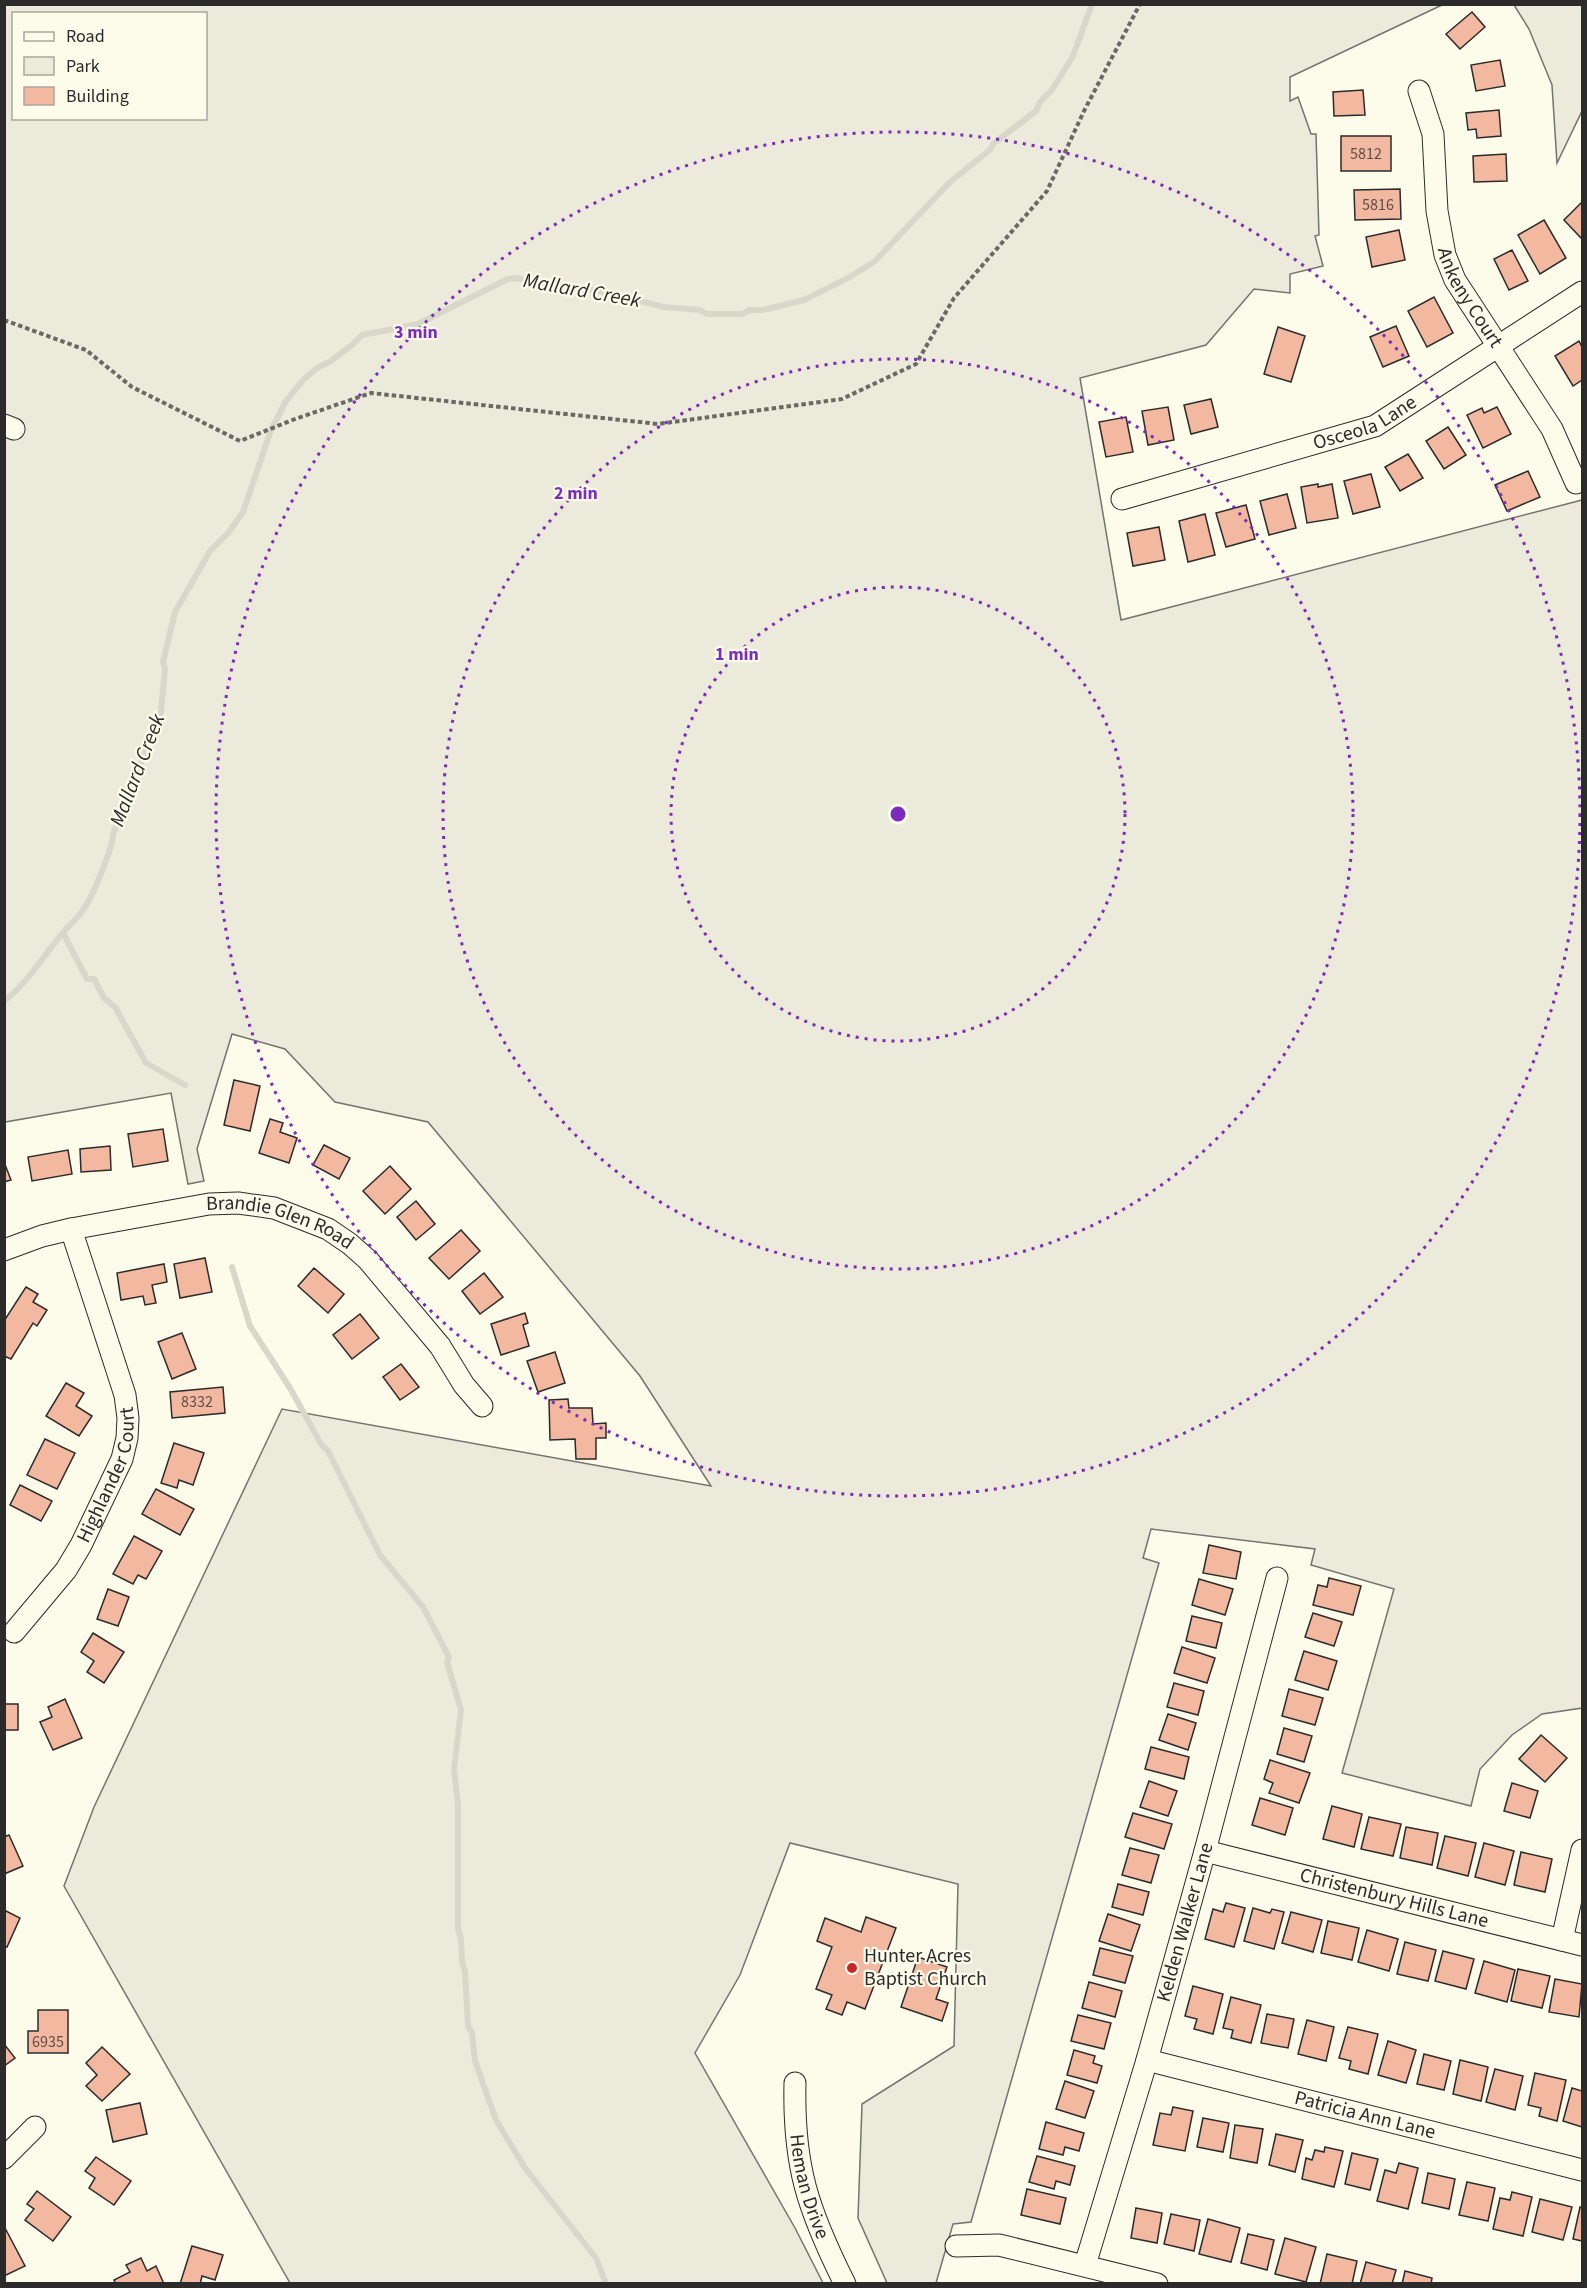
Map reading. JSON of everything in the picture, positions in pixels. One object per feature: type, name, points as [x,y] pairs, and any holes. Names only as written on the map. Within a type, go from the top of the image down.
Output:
[{"type":"street","name":"Ankeny Court","points":[[1419,91],[1433,134],[1437,212],[1445,255],[1455,280],[1552,429],[1576,483]]},
{"type":"street","name":"Osceola Lane","points":[[1122,499],[1375,426],[1582,292]]},
{"type":"street","name":"Brandie Glen Road","points":[[4,1250],[42,1236],[71,1229],[209,1204],[238,1203],[274,1208],[328,1229],[368,1260],[440,1346],[464,1385],[482,1406]]},
{"type":"street","name":"Highlander Court","points":[[14,1632],[66,1569],[81,1545],[122,1459],[127,1438],[128,1418],[125,1395],[71,1229]]},
{"type":"street","name":"Kelden Walker Lane","points":[[1085,2265],[1147,2060],[1277,1578]]},
{"type":"street","points":[[1572,1943],[1582,1850]]},
{"type":"street","name":"Christenbury Hills Lane","points":[[1205,1851],[1572,1943]]},
{"type":"street","name":"Patricia Ann Lane","points":[[1147,2060],[1582,2170]]},
{"type":"street","name":"Heman Drive","points":[[795,2083],[795,2139],[802,2180],[823,2239],[845,2283]]},
{"type":"street","points":[[4,2158],[35,2127]]},
{"type":"street","points":[[956,2246],[999,2245],[1157,2283]]},
{"type":"path","points":[[4,320],[86,350],[132,387],[240,441],[371,393],[658,424],[842,399],[916,364],[954,298],[1047,191],[1084,111],[1140,4]]},
{"type":"green space","points":[[5,5],[1442,5],[1290,77],[1290,101],[1298,97],[1311,134],[1316,134],[1319,235],[1315,236],[1323,266],[1290,274],[1290,293],[1254,289],[1206,345],[1080,378],[1121,620],[1582,500],[1582,1708],[1542,1714],[1512,1735],[1480,1769],[1471,1806],[1342,1773],[1394,1589],[1311,1565],[1315,1549],[1151,1529],[1143,1558],[1159,1563],[971,2222],[953,2224],[936,2283],[887,2283],[858,2218],[862,2104],[954,2046],[958,1884],[790,1843],[740,1975],[695,2053],[795,2228],[823,2283],[290,2283],[64,1886],[94,1807],[282,1409],[711,1486],[640,1376],[428,1122],[335,1102],[285,1049],[232,1034],[197,1149],[204,1181],[188,1184],[171,1093],[5,1122]]},
{"type":"green space","points":[[1514,5],[1582,5],[1582,111],[1557,163],[1552,85],[1529,29]]},
{"type":"building","points":[[1472,12],[1485,27],[1460,49],[1446,34]]},
{"type":"building","points":[[1500,60],[1505,86],[1476,91],[1471,65]]},
{"type":"building","points":[[1363,90],[1365,115],[1334,116],[1333,92]]},
{"type":"building","points":[[1499,110],[1501,136],[1477,138],[1476,129],[1468,130],[1466,113]]},
{"type":"building","points":[[1341,136],[1391,136],[1391,171],[1341,171]]},
{"type":"building","points":[[1506,154],[1507,181],[1474,182],[1473,156]]},
{"type":"building","points":[[1400,189],[1401,219],[1355,220],[1354,190]]},
{"type":"building","points":[[1582,202],[1582,239],[1564,220]]},
{"type":"building","points":[[1544,220],[1566,258],[1540,274],[1518,235]]},
{"type":"building","points":[[1399,230],[1405,260],[1372,267],[1366,237]]},
{"type":"building","points":[[1512,250],[1528,281],[1509,290],[1494,259]]},
{"type":"building","points":[[1434,297],[1453,333],[1427,347],[1408,311]]},
{"type":"building","points":[[1396,326],[1409,356],[1383,367],[1370,337]]},
{"type":"building","points":[[1278,327],[1305,336],[1291,382],[1264,374]]},
{"type":"building","points":[[1579,341],[1582,347],[1582,380],[1573,386],[1555,356]]},
{"type":"building","points":[[1211,399],[1218,427],[1191,434],[1184,405]]},
{"type":"building","points":[[1168,407],[1174,440],[1148,445],[1142,411]]},
{"type":"building","points":[[1497,407],[1511,434],[1483,448],[1467,415],[1482,408],[1484,413]]},
{"type":"building","points":[[1126,417],[1133,452],[1106,457],[1099,422]]},
{"type":"building","points":[[1448,427],[1466,455],[1444,469],[1426,441]]},
{"type":"building","points":[[1408,454],[1423,478],[1400,491],[1385,467]]},
{"type":"building","points":[[1528,471],[1540,497],[1507,511],[1495,485]]},
{"type":"building","points":[[1371,474],[1380,507],[1353,514],[1344,481]]},
{"type":"building","points":[[1318,484],[1318,487],[1332,484],[1338,518],[1307,523],[1301,487]]},
{"type":"building","points":[[1287,494],[1296,528],[1269,535],[1260,501]]},
{"type":"building","points":[[1246,505],[1255,539],[1226,547],[1216,513]]},
{"type":"building","points":[[1205,514],[1215,555],[1188,562],[1179,521]]},
{"type":"building","points":[[1159,527],[1165,560],[1133,566],[1127,533]]},
{"type":"building","points":[[234,1080],[260,1086],[250,1131],[224,1125]]},
{"type":"building","points":[[270,1119],[283,1123],[280,1132],[297,1138],[289,1163],[259,1153]]},
{"type":"building","points":[[163,1129],[168,1161],[133,1167],[128,1134]]},
{"type":"building","points":[[324,1145],[350,1158],[339,1179],[313,1165]]},
{"type":"building","points":[[110,1146],[111,1170],[81,1172],[80,1149]]},
{"type":"building","points":[[68,1150],[72,1174],[32,1181],[28,1157]]},
{"type":"building","points":[[4,1162],[11,1180],[4,1182]]},
{"type":"building","points":[[390,1166],[411,1189],[385,1214],[363,1191]]},
{"type":"building","points":[[416,1201],[435,1224],[416,1240],[397,1217]]},
{"type":"building","points":[[461,1230],[480,1251],[449,1279],[429,1258]]},
{"type":"building","points":[[205,1258],[212,1292],[180,1298],[174,1264]]},
{"type":"building","points":[[164,1264],[167,1282],[152,1285],[156,1303],[145,1305],[143,1296],[121,1300],[117,1273]]},
{"type":"building","points":[[314,1268],[344,1294],[328,1313],[298,1286]]},
{"type":"building","points":[[484,1273],[503,1297],[480,1314],[462,1291]]},
{"type":"building","points":[[26,1287],[38,1294],[33,1302],[47,1310],[37,1326],[33,1323],[11,1359],[4,1356],[4,1321]]},
{"type":"building","points":[[525,1313],[528,1323],[523,1325],[529,1346],[501,1355],[491,1324]]},
{"type":"building","points":[[360,1314],[379,1338],[352,1359],[333,1335]]},
{"type":"building","points":[[182,1333],[196,1369],[172,1379],[158,1342]]},
{"type":"building","points":[[555,1352],[565,1383],[538,1392],[527,1361]]},
{"type":"building","points":[[401,1364],[419,1387],[400,1400],[383,1377]]},
{"type":"building","points":[[66,1383],[84,1393],[76,1406],[92,1416],[79,1436],[46,1416]]},
{"type":"building","points":[[223,1387],[225,1413],[172,1418],[170,1392]]},
{"type":"building","points":[[568,1399],[569,1408],[592,1408],[593,1424],[606,1423],[606,1438],[596,1438],[596,1459],[576,1459],[575,1439],[550,1440],[549,1400]]},
{"type":"building","points":[[45,1439],[75,1453],[57,1489],[27,1475]]},
{"type":"building","points":[[174,1443],[204,1453],[193,1485],[179,1480],[177,1488],[161,1483]]},
{"type":"building","points":[[20,1485],[52,1501],[41,1521],[10,1505]]},
{"type":"building","points":[[156,1489],[194,1509],[180,1535],[142,1514]]},
{"type":"building","points":[[134,1536],[162,1551],[146,1579],[138,1575],[133,1584],[113,1574]]},
{"type":"building","points":[[1209,1545],[1241,1552],[1236,1579],[1203,1573]]},
{"type":"building","points":[[1329,1578],[1361,1586],[1353,1615],[1313,1605],[1318,1585],[1327,1587]]},
{"type":"building","points":[[1199,1579],[1233,1589],[1225,1615],[1192,1605]]},
{"type":"building","points":[[108,1589],[129,1597],[118,1626],[97,1619]]},
{"type":"building","points":[[1313,1613],[1342,1622],[1334,1646],[1305,1637]]},
{"type":"building","points":[[1192,1616],[1222,1623],[1216,1648],[1186,1641]]},
{"type":"building","points":[[93,1633],[124,1652],[104,1683],[87,1672],[94,1661],[81,1652]]},
{"type":"building","points":[[1182,1647],[1215,1658],[1207,1683],[1174,1673]]},
{"type":"building","points":[[1304,1651],[1337,1661],[1328,1690],[1295,1680]]},
{"type":"building","points":[[1174,1683],[1204,1691],[1198,1715],[1167,1707]]},
{"type":"building","points":[[1289,1689],[1323,1698],[1315,1725],[1282,1716]]},
{"type":"building","points":[[65,1699],[82,1738],[53,1750],[40,1722],[52,1717],[48,1707]]},
{"type":"building","points":[[4,1704],[18,1704],[18,1730],[4,1730]]},
{"type":"building","points":[[1168,1714],[1196,1723],[1188,1750],[1159,1740]]},
{"type":"building","points":[[1284,1728],[1312,1736],[1304,1762],[1277,1754]]},
{"type":"building","points":[[1541,1735],[1567,1758],[1545,1782],[1519,1759]]},
{"type":"building","points":[[1151,1747],[1189,1757],[1184,1779],[1145,1769]]},
{"type":"building","points":[[1270,1760],[1310,1773],[1299,1803],[1269,1793],[1273,1783],[1264,1779]]},
{"type":"building","points":[[1149,1781],[1177,1791],[1168,1816],[1140,1807]]},
{"type":"building","points":[[1512,1783],[1538,1791],[1530,1818],[1504,1811]]},
{"type":"building","points":[[1260,1798],[1293,1808],[1285,1835],[1252,1825]]},
{"type":"building","points":[[1332,1806],[1362,1814],[1354,1847],[1323,1839]]},
{"type":"building","points":[[1133,1813],[1172,1824],[1164,1849],[1125,1837]]},
{"type":"building","points":[[1369,1817],[1401,1824],[1393,1856],[1361,1849]]},
{"type":"building","points":[[1406,1827],[1438,1833],[1432,1865],[1400,1858]]},
{"type":"building","points":[[9,1835],[23,1866],[4,1874],[4,1837]]},
{"type":"building","points":[[1445,1836],[1476,1843],[1468,1876],[1437,1868]]},
{"type":"building","points":[[1484,1843],[1514,1851],[1505,1885],[1475,1877]]},
{"type":"building","points":[[1130,1848],[1159,1855],[1151,1883],[1122,1875]]},
{"type":"building","points":[[1521,1852],[1552,1859],[1545,1892],[1514,1885]]},
{"type":"building","points":[[1118,1884],[1149,1892],[1143,1915],[1112,1907]]},
{"type":"building","points":[[1226,1903],[1245,1908],[1234,1947],[1205,1939],[1213,1909],[1223,1912]]},
{"type":"building","points":[[1253,1908],[1270,1913],[1272,1909],[1284,1912],[1274,1949],[1244,1941]]},
{"type":"building","points":[[4,1910],[20,1918],[7,1947],[4,1946]]},
{"type":"building","points":[[1291,1912],[1322,1920],[1313,1952],[1282,1943]]},
{"type":"building","points":[[1108,1914],[1140,1925],[1131,1951],[1099,1941]]},
{"type":"building","name":"Hunter Acres Baptist Church","points":[[866,1917],[896,1928],[865,2009],[847,2002],[842,2015],[826,2009],[832,1995],[816,1989],[832,1947],[817,1941],[825,1918],[861,1932]]},
{"type":"building","points":[[1328,1921],[1359,1928],[1352,1960],[1321,1953]]},
{"type":"building","points":[[1367,1930],[1398,1939],[1389,1971],[1358,1962]]},
{"type":"building","points":[[1405,1942],[1436,1950],[1428,1981],[1397,1974]]},
{"type":"building","points":[[1100,1948],[1133,1956],[1125,1983],[1093,1975]]},
{"type":"building","points":[[1443,1951],[1474,1959],[1466,1989],[1435,1981]]},
{"type":"building","points":[[918,1957],[947,1967],[936,1999],[948,2003],[942,2021],[901,2007]]},
{"type":"building","points":[[1484,1961],[1515,1970],[1507,2002],[1475,1993]]},
{"type":"building","points":[[1518,1969],[1550,1976],[1542,2008],[1511,2001]]},
{"type":"building","points":[[1555,1979],[1582,1984],[1579,2017],[1549,2012]]},
{"type":"building","points":[[1089,1982],[1122,1991],[1115,2017],[1082,2008]]},
{"type":"building","points":[[1193,1986],[1223,1994],[1213,2034],[1194,2029],[1197,2019],[1185,2016]]},
{"type":"building","points":[[1231,1997],[1261,2005],[1251,2043],[1231,2038],[1233,2030],[1223,2028]]},
{"type":"building","points":[[38,2010],[68,2010],[68,2053],[28,2053],[28,2031],[38,2031]]},
{"type":"building","points":[[1267,2014],[1294,2019],[1288,2048],[1261,2043]]},
{"type":"building","points":[[1078,2015],[1111,2023],[1104,2049],[1071,2041]]},
{"type":"building","points":[[1307,2020],[1334,2027],[1326,2061],[1298,2054]]},
{"type":"building","points":[[1348,2027],[1378,2034],[1368,2074],[1349,2069],[1351,2061],[1339,2058]]},
{"type":"building","points":[[1388,2041],[1416,2050],[1406,2083],[1378,2075]]},
{"type":"building","points":[[4,2044],[15,2058],[4,2066]]},
{"type":"building","points":[[102,2047],[130,2074],[102,2101],[86,2086],[97,2075],[86,2063]]},
{"type":"building","points":[[1074,2050],[1095,2056],[1093,2063],[1102,2066],[1097,2083],[1067,2075]]},
{"type":"building","points":[[1424,2054],[1451,2061],[1444,2090],[1417,2084]]},
{"type":"building","points":[[1460,2060],[1488,2067],[1481,2101],[1453,2094]]},
{"type":"building","points":[[1495,2069],[1523,2076],[1515,2110],[1486,2102]]},
{"type":"building","points":[[1535,2073],[1566,2080],[1557,2121],[1539,2116],[1541,2108],[1528,2105]]},
{"type":"building","points":[[1065,2081],[1094,2091],[1085,2118],[1056,2109]]},
{"type":"building","points":[[1572,2088],[1582,2091],[1582,2127],[1563,2121]]},
{"type":"building","points":[[140,2103],[147,2134],[113,2142],[106,2110]]},
{"type":"building","points":[[1173,2107],[1193,2111],[1185,2151],[1153,2145],[1160,2113],[1171,2115]]},
{"type":"building","points":[[1203,2118],[1229,2123],[1223,2152],[1197,2147]]},
{"type":"building","points":[[1046,2122],[1084,2133],[1079,2151],[1065,2147],[1063,2155],[1039,2149]]},
{"type":"building","points":[[1235,2125],[1263,2129],[1257,2163],[1230,2158]]},
{"type":"building","points":[[1276,2134],[1303,2140],[1295,2172],[1269,2165]]},
{"type":"building","points":[[1325,2147],[1343,2151],[1334,2187],[1302,2179],[1306,2158],[1312,2160],[1315,2150],[1324,2152]]},
{"type":"building","points":[[1352,2153],[1378,2159],[1370,2190],[1345,2184]]},
{"type":"building","points":[[1037,2156],[1075,2166],[1070,2185],[1056,2181],[1054,2189],[1029,2182]]},
{"type":"building","points":[[96,2157],[131,2181],[114,2205],[89,2188],[95,2178],[85,2171]]},
{"type":"building","points":[[1399,2163],[1418,2168],[1408,2209],[1377,2201],[1385,2170],[1396,2173]]},
{"type":"building","points":[[1428,2173],[1455,2179],[1449,2209],[1422,2203]]},
{"type":"building","points":[[1467,2182],[1495,2188],[1488,2221],[1459,2215]]},
{"type":"building","points":[[1027,2189],[1066,2198],[1060,2224],[1021,2215]]},
{"type":"building","points":[[37,2191],[71,2217],[53,2241],[25,2220],[34,2209],[27,2204]]},
{"type":"building","points":[[1512,2192],[1532,2197],[1523,2236],[1493,2229],[1500,2198],[1510,2200]]},
{"type":"building","points":[[1540,2199],[1572,2207],[1563,2240],[1532,2232]]},
{"type":"building","points":[[1580,2207],[1582,2208],[1582,2241],[1573,2239]]},
{"type":"building","points":[[1136,2208],[1162,2213],[1157,2243],[1131,2238]]},
{"type":"building","points":[[1171,2214],[1200,2220],[1194,2251],[1164,2244]]},
{"type":"building","points":[[1208,2219],[1240,2228],[1231,2262],[1199,2254]]},
{"type":"building","points":[[4,2226],[25,2266],[4,2276]]},
{"type":"building","points":[[1248,2234],[1274,2240],[1267,2270],[1241,2263]]},
{"type":"building","points":[[1285,2238],[1316,2247],[1306,2282],[1275,2274]]},
{"type":"building","points":[[192,2246],[223,2255],[215,2280],[202,2276],[200,2284],[180,2284]]},
{"type":"building","points":[[1327,2254],[1357,2261],[1352,2284],[1320,2284]]},
{"type":"building","points":[[141,2258],[147,2271],[156,2266],[164,2284],[116,2284],[114,2280],[130,2272],[126,2265]]},
{"type":"building","points":[[1366,2262],[1396,2270],[1392,2284],[1360,2284]]},
{"type":"building","points":[[1405,2271],[1432,2278],[1431,2284],[1402,2284]]},
{"type":"waterway","name":"Mallard Creek","points":[[4,1001],[28,978],[87,904],[106,861],[113,834],[161,712],[165,668],[163,662],[175,612],[210,551],[229,532],[243,512],[271,430],[286,401],[303,380],[352,345],[362,335],[418,324],[508,279],[515,278],[581,290],[595,290],[664,307],[700,310],[707,314],[742,314],[749,310],[763,310],[804,300],[874,262],[950,182],[991,149],[993,144],[1036,111],[1073,56],[1092,4]]},
{"type":"waterway","points":[[63,933],[87,979],[94,979],[104,998],[115,1007],[146,1063],[185,1085]]},
{"type":"waterway","points":[[232,1267],[250,1326],[290,1388],[321,1444],[328,1451],[380,1555],[423,1607],[449,1657],[447,1662],[461,1710],[454,1769],[458,1804],[458,1929],[465,1971],[468,2026],[472,2033],[475,2061],[496,2120],[525,2168],[596,2258],[606,2284]]},
{"type":"place","name":"Hunter Acres Baptist Church","points":[[852,1968]]}]
